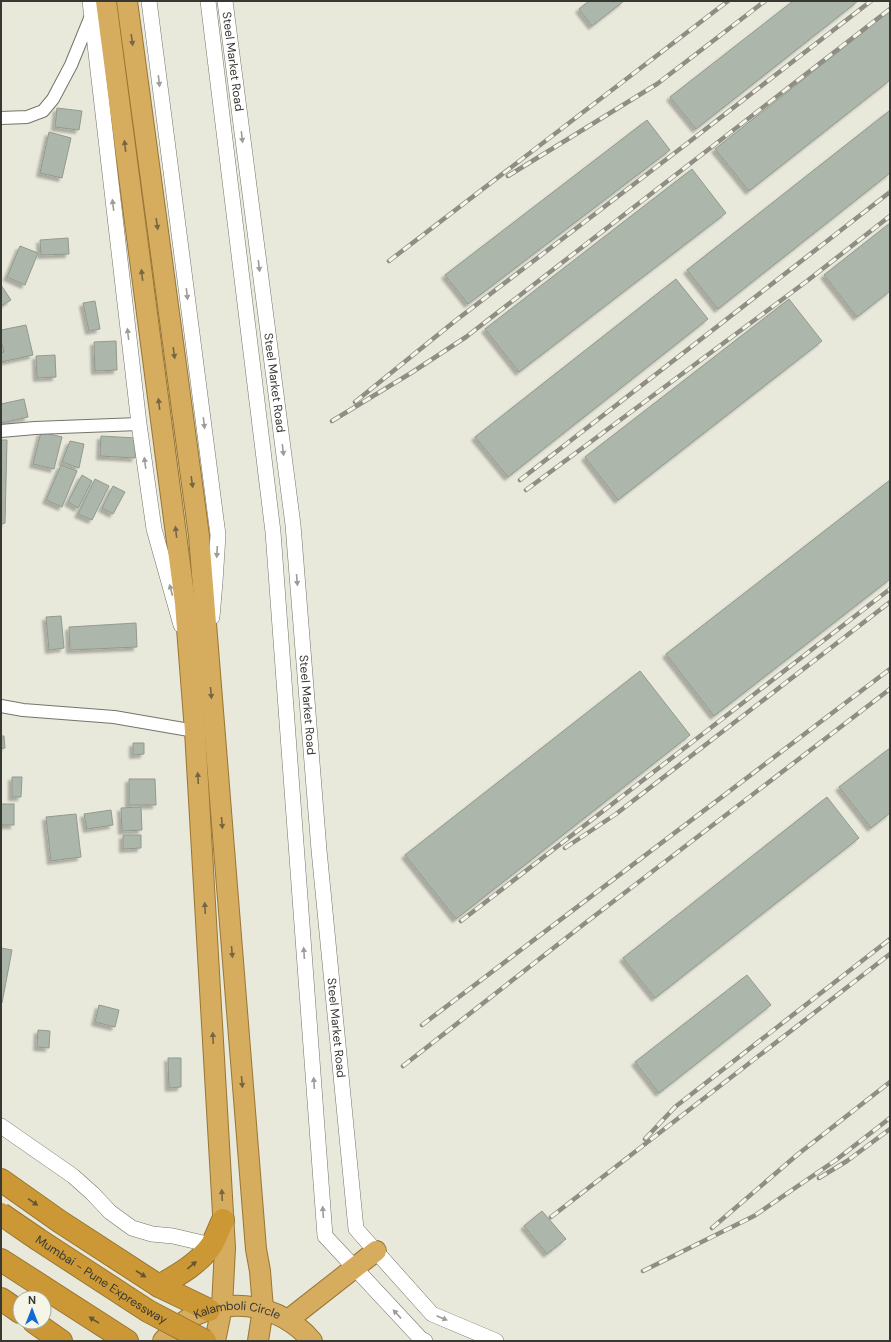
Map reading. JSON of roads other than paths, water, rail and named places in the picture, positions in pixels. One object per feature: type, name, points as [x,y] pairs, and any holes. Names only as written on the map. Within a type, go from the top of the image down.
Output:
[{"type":"highway","points":[[106,1],[186,603],[199,654],[256,1250],[260,1271],[263,1309],[258,1341]]},
{"type":"highway","points":[[127,1],[199,536],[199,654],[195,731],[225,1248],[216,1308],[215,1341]]},
{"type":"highway","points":[[1,1180],[59,1221],[159,1286],[216,1308]]},
{"type":"highway","name":"Mumbai - Pune Expressway","points":[[1,1214],[148,1311],[205,1341]]},
{"type":"highway","points":[[159,1286],[199,1260],[211,1245],[223,1220]]},
{"type":"highway","points":[[288,1320],[376,1251]]},
{"type":"highway","points":[[1,1260],[127,1341]]},
{"type":"highway","points":[[1,1299],[12,1307]]},
{"type":"highway","name":"Kalamboli Circle","points":[[163,1341],[176,1327],[187,1320],[216,1308],[247,1306],[263,1309],[288,1320],[298,1327],[312,1341]]},
{"type":"highway","points":[[45,1330],[61,1341]]},
{"type":"street","points":[[149,1],[218,535],[215,582],[199,654]]},
{"type":"street","name":"Steel Market Road","points":[[208,1],[273,532],[325,1236],[421,1339],[425,1341]]},
{"type":"street","name":"Steel Market Road","points":[[225,1],[292,525],[320,858],[356,1229],[432,1314],[496,1341]]},
{"type":"street","points":[[90,8],[139,424],[154,529],[199,654]]},
{"type":"street","points":[[1,118],[26,117],[43,111],[53,99],[71,65],[90,8]]},
{"type":"street","points":[[1,431],[35,428],[139,424]]},
{"type":"street","points":[[1,706],[23,710],[122,718],[195,731]]},
{"type":"street","points":[[1,1126],[74,1176],[110,1212],[132,1228],[152,1234],[173,1236],[211,1245]]},
{"type":"railway","points":[[389,261],[728,1]]},
{"type":"railway","points":[[508,176],[657,84],[765,1]]},
{"type":"railway","points":[[355,402],[455,321],[871,1]]},
{"type":"railway","points":[[332,421],[411,373],[466,337],[890,9]]},
{"type":"railway","points":[[520,480],[890,192]]},
{"type":"railway","points":[[526,490],[807,281],[890,216]]},
{"type":"railway","points":[[461,921],[890,589]]},
{"type":"railway","points":[[565,848],[616,814],[890,602]]},
{"type":"railway","points":[[422,1025],[890,669]]},
{"type":"railway","points":[[403,1066],[584,924],[890,689]]},
{"type":"railway","points":[[645,1139],[675,1107],[890,939]]},
{"type":"railway","points":[[551,1217],[890,954]]},
{"type":"railway","points":[[712,1228],[797,1155],[890,1082]]},
{"type":"railway","points":[[643,1271],[754,1216],[836,1160],[890,1118]]},
{"type":"railway","points":[[819,1178],[847,1161],[890,1129]]}]
